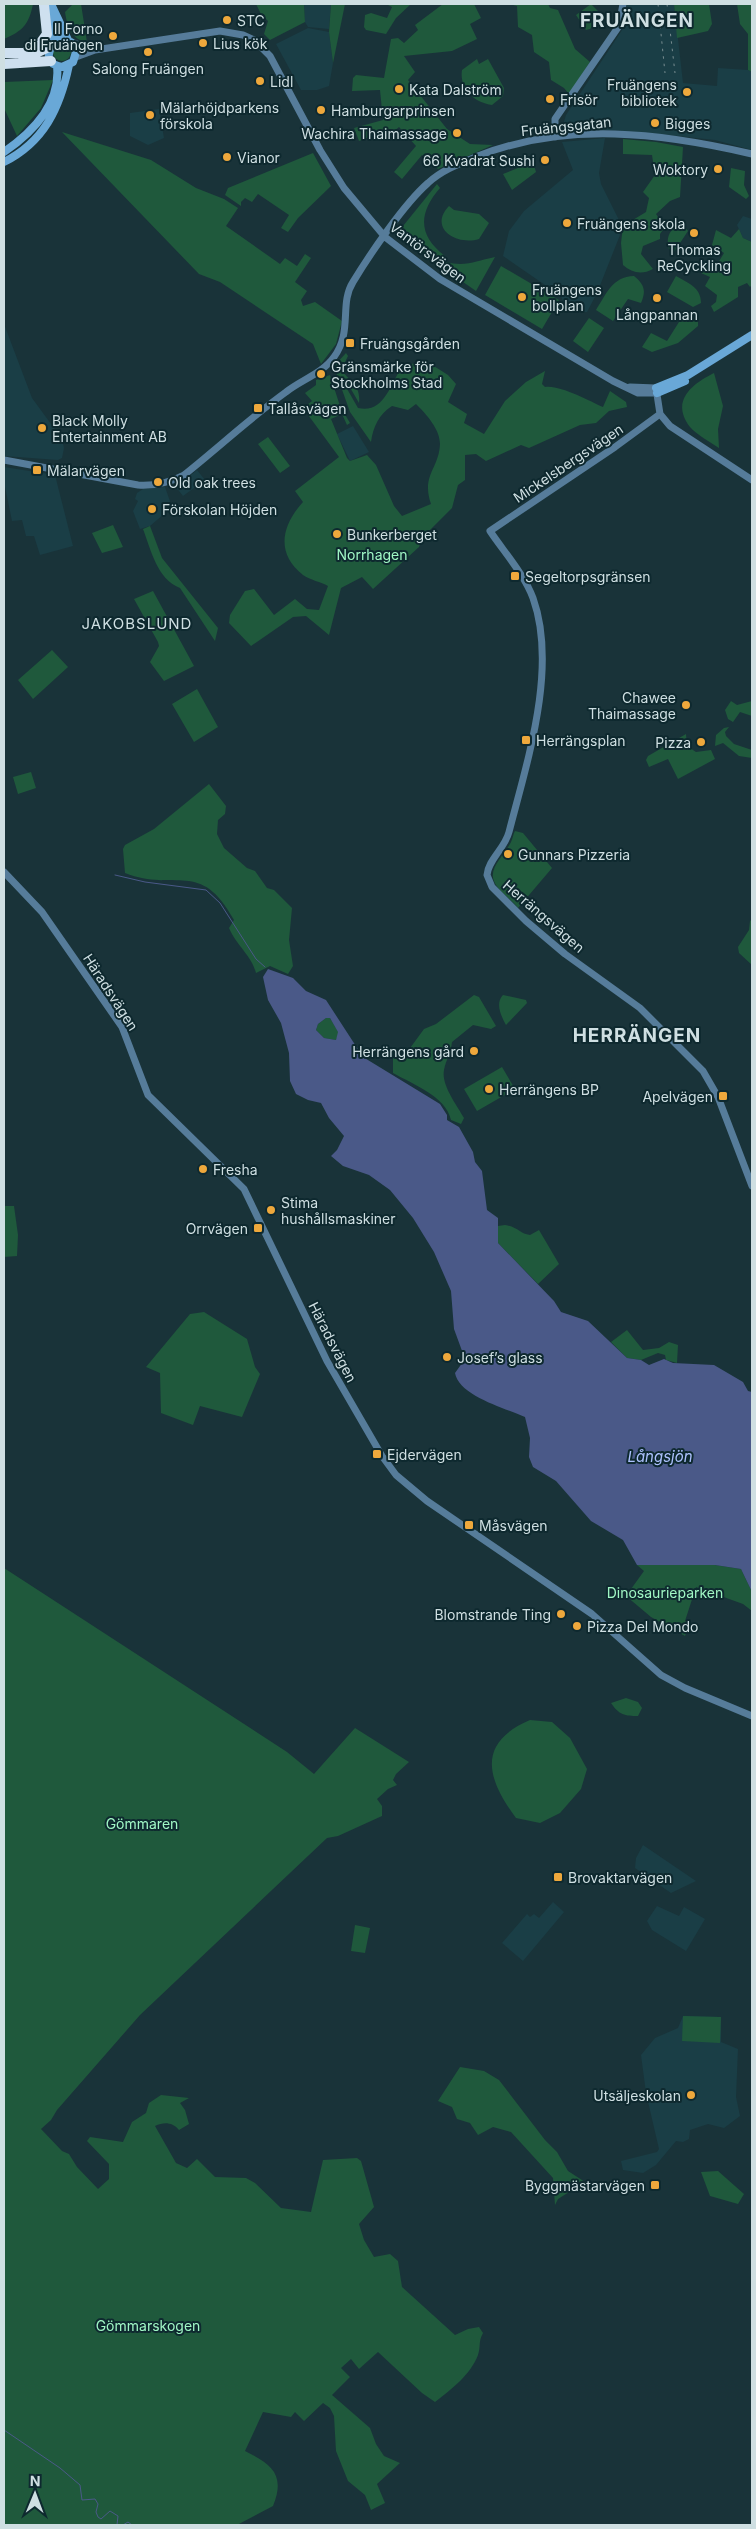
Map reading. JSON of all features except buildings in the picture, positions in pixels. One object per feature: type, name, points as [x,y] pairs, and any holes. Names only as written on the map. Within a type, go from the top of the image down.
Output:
[{"type":"highway","points":[[21,54],[37,48],[47,34],[46,4]]},
{"type":"highway","points":[[4,53],[36,53],[50,46]]},
{"type":"highway","points":[[4,64],[54,63]]},
{"type":"main road","points":[[4,162],[29,146],[52,120],[66,84],[69,66],[76,57],[76,52],[46,4]]},
{"type":"main road","points":[[4,152],[24,138],[43,116],[57,83],[50,46],[55,32],[46,4]]},
{"type":"main road","points":[[50,46],[60,39],[69,41]]},
{"type":"main road","points":[[54,63],[69,66]]},
{"type":"main road","points":[[657,390],[688,375],[752,336]]},
{"type":"main road","points":[[657,390],[687,380],[752,340]]},
{"type":"street","points":[[555,137],[555,119],[619,26],[624,4]]},
{"type":"street","name":"Vantörsvägen","points":[[76,57],[95,50],[220,31],[243,35],[254,40],[270,56],[320,150],[344,188],[385,237],[440,279],[620,385],[657,390]]},
{"type":"street","name":"Vantörsvägen","points":[[69,41],[95,50]]},
{"type":"street","name":"Fruängsgatan","points":[[4,460],[138,485],[172,482],[184,475],[258,412],[293,386],[329,364],[340,347],[345,334],[347,298],[351,286],[385,237],[427,184],[442,173],[512,144],[555,137],[639,134],[752,154]]},
{"type":"street","points":[[657,390],[660,414],[670,426],[752,480]]},
{"type":"street","name":"Mickelsbergsvägen","points":[[490,531],[615,447],[660,414]]},
{"type":"street","name":"Herrängsvägen","points":[[490,531],[533,600],[541,638],[542,672],[537,712],[508,835],[487,872],[489,882],[511,906],[565,954],[640,1008],[696,1064],[718,1097],[752,1186]]},
{"type":"street","name":"Häradsvägen","points":[[4,872],[42,912],[122,1027],[148,1094],[244,1188],[327,1361],[382,1456],[396,1474],[427,1501],[592,1614],[661,1675],[685,1688],[752,1716]]},
{"type":"shaded area","points":[[304,4],[331,4],[329,29],[308,27],[305,22]]},
{"type":"shaded area","points":[[627,4],[674,4],[683,83],[717,86],[718,68],[748,70],[752,72],[752,150],[715,140],[639,132],[604,130],[568,132],[563,125],[566,115],[626,24]]},
{"type":"shaded area","points":[[308,28],[329,32],[333,63],[329,86],[317,90],[301,90],[276,44]]},
{"type":"shaded area","points":[[159,109],[164,138],[148,145],[130,136],[130,113]]},
{"type":"shaded area","name":"Fruängens skola","points":[[605,138],[599,173],[601,184],[619,220],[620,235],[597,293],[587,312],[580,312],[565,306],[561,296],[503,256],[509,231],[524,211],[573,170],[562,142]]},
{"type":"shaded area","points":[[743,216],[752,219],[752,242],[743,238],[737,225]]},
{"type":"shaded area","points":[[4,324],[32,398],[62,439],[64,448],[62,458],[58,460],[4,456]]},
{"type":"shaded area","points":[[353,426],[369,452],[350,461],[337,434]]},
{"type":"shaded area","points":[[4,467],[55,475],[73,546],[40,555],[34,536],[26,536],[22,520],[12,521],[4,482]]},
{"type":"shaded area","points":[[197,470],[205,480],[183,496],[176,487]]},
{"type":"shaded area","name":"Förskolan Höjden","points":[[165,487],[172,507],[150,526],[140,529],[133,511],[138,501],[135,499],[137,493],[143,489]]},
{"type":"shaded area","points":[[643,1845],[696,1881],[671,1893],[635,1868],[636,1858]]},
{"type":"shaded area","points":[[553,1902],[564,1912],[523,1961],[502,1943],[527,1914],[530,1917],[534,1914],[539,1918]]},
{"type":"shaded area","points":[[657,1906],[679,1916],[684,1907],[705,1919],[686,1951],[652,1930],[647,1921]]},
{"type":"shaded area","name":"Utsäljeskolan","points":[[683,2016],[721,2017],[721,2042],[738,2049],[736,2097],[740,2116],[724,2128],[708,2124],[690,2130],[689,2139],[683,2142],[676,2141],[656,2165],[643,2173],[623,2170],[621,2161],[657,2152],[659,2149],[646,2093],[641,2055],[655,2038],[678,2028]]},
{"type":"green space","points":[[4,4],[33,4],[24,26],[16,33],[4,39]]},
{"type":"green space","points":[[73,4],[81,4],[87,42],[74,35],[67,22],[65,12]]},
{"type":"green space","points":[[256,4],[304,4],[305,22],[270,40],[264,34],[268,21],[261,14]]},
{"type":"green space","points":[[331,4],[345,4],[333,63],[329,32]]},
{"type":"green space","points":[[386,4],[411,4],[396,18],[386,34],[366,30],[364,27],[365,15],[371,13],[387,18],[392,7]]},
{"type":"green space","points":[[443,4],[474,4],[481,18],[470,24],[477,39],[452,51],[404,56],[415,72],[408,80],[447,129],[470,144],[493,145],[438,169],[422,155],[402,179],[394,172],[416,146],[399,127],[388,137],[380,133],[359,141],[354,128],[383,120],[380,90],[352,91],[353,78],[356,75],[384,78],[391,39],[398,38],[404,43],[418,30],[415,25]]},
{"type":"green space","points":[[509,4],[548,4],[550,8],[558,10],[575,49],[590,62],[569,94],[564,88],[551,80],[549,62],[534,52],[532,35],[518,27],[517,6]]},
{"type":"green space","points":[[591,4],[602,15],[590,29],[586,30],[576,15]]},
{"type":"green space","points":[[674,4],[709,4],[712,24],[708,31],[677,38]]},
{"type":"green space","points":[[737,4],[752,4],[752,72],[748,70],[748,34],[740,24]]},
{"type":"green space","points":[[58,43],[66,43],[71,48],[69,59],[58,61],[53,56],[53,48]]},
{"type":"green space","points":[[477,59],[479,64],[488,59],[504,88],[503,96],[492,105],[474,98],[469,94],[463,83],[462,70]]},
{"type":"green space","points":[[53,80],[41,108],[17,136],[4,108],[4,82]]},
{"type":"green space","points":[[62,132],[151,160],[196,188],[224,199],[238,208],[226,226],[280,264],[285,258],[297,266],[305,254],[311,258],[295,282],[307,291],[301,300],[303,306],[315,302],[342,321],[336,344],[321,364],[313,344],[220,282],[199,274]]},
{"type":"green space","points":[[623,139],[683,147],[680,197],[670,201],[656,214],[665,227],[660,234],[660,239],[643,246],[641,254],[653,269],[645,272],[630,270],[623,265],[621,243],[623,226],[646,212],[649,198],[643,192],[655,175],[652,155],[623,154]]},
{"type":"green space","points":[[313,153],[331,186],[298,218],[288,232],[281,228],[289,215],[258,194],[252,202],[245,198],[241,202],[241,206],[225,195],[228,188]]},
{"type":"green space","points":[[533,162],[536,172],[512,190],[503,174]]},
{"type":"green space","points":[[731,168],[745,171],[744,185],[749,196],[746,199],[729,187]]},
{"type":"green space","points":[[437,184],[440,188],[428,206],[424,224],[430,240],[445,256],[445,262],[465,264],[495,257],[476,291],[430,259],[399,231]]},
{"type":"green space","points":[[449,206],[454,210],[479,214],[489,223],[479,239],[462,240],[454,237],[443,228],[443,214]]},
{"type":"green space","points":[[682,223],[688,231],[674,252],[669,249],[668,236],[675,227]]},
{"type":"green space","points":[[739,229],[743,238],[752,242],[752,285],[750,287],[747,283],[738,287],[738,297],[714,312],[711,306],[716,302],[717,295],[705,286],[710,277],[701,273],[707,264],[715,268],[724,253],[712,245],[716,230],[731,238]]},
{"type":"green space","name":"Fruängens bollplan","points":[[501,266],[559,300],[542,329],[485,295]]},
{"type":"green space","points":[[634,276],[644,288],[641,303],[628,299],[613,321],[596,310],[615,283],[620,279]]},
{"type":"green space","points":[[676,276],[696,289],[701,303],[693,307],[667,292]]},
{"type":"green space","points":[[695,317],[698,320],[698,326],[678,343],[652,352],[642,347],[651,333],[667,341],[679,322]]},
{"type":"green space","points":[[589,318],[604,328],[588,352],[573,341]]},
{"type":"green space","points":[[346,353],[348,356],[341,370],[357,388],[359,403],[348,384],[337,376],[335,365]]},
{"type":"green space","name":"Norrhagen","points":[[429,363],[448,375],[456,384],[448,402],[467,414],[464,423],[484,434],[505,401],[526,382],[545,371],[542,384],[545,387],[566,390],[603,407],[610,391],[626,402],[627,407],[609,411],[596,423],[580,425],[529,448],[521,445],[486,461],[476,454],[465,455],[465,480],[458,485],[452,508],[423,537],[419,547],[373,589],[362,577],[341,588],[329,635],[306,616],[293,617],[251,646],[229,623],[230,615],[245,591],[254,589],[274,615],[295,599],[307,609],[319,610],[328,586],[303,575],[288,558],[285,548],[286,529],[303,502],[295,491],[339,457],[303,408],[312,401],[305,393],[316,385],[316,380],[330,375],[340,406],[350,423],[347,425],[342,414],[331,419],[347,458],[350,461],[367,455],[376,465],[394,506],[402,516],[431,504],[428,486],[439,453],[438,433],[428,417],[416,404],[408,410],[392,406],[377,421],[371,442],[350,412],[340,384],[346,387],[358,408],[367,409],[380,403],[385,397],[401,368],[408,364]]},
{"type":"green space","points":[[714,373],[723,406],[718,429],[719,448],[690,427],[684,418],[682,409],[686,394],[691,388]]},
{"type":"green space","points":[[268,437],[290,466],[280,473],[258,444]]},
{"type":"green space","points":[[113,525],[123,547],[102,553],[92,533]]},
{"type":"green space","points":[[150,526],[162,558],[218,628],[215,641],[180,588],[172,584],[160,571],[143,529]]},
{"type":"green space","points":[[153,591],[194,666],[164,681],[150,662],[159,646],[158,642],[134,599]]},
{"type":"green space","points":[[52,650],[68,667],[33,699],[18,680]]},
{"type":"green space","points":[[197,689],[218,727],[194,742],[172,704]]},
{"type":"green space","points":[[731,701],[737,705],[752,701],[752,716],[740,712],[733,722],[728,719],[725,710]]},
{"type":"green space","points":[[729,727],[725,732],[726,736],[734,744],[752,750],[752,758],[739,756],[723,743],[715,746],[716,735],[724,728]]},
{"type":"green space","points":[[686,734],[687,746],[696,752],[711,750],[715,759],[678,779],[668,759],[649,767],[646,760],[648,756]]},
{"type":"green space","points":[[31,772],[36,788],[18,794],[13,777]]},
{"type":"green space","points":[[209,784],[226,806],[225,814],[218,820],[217,834],[224,848],[247,868],[255,871],[267,888],[274,890],[292,908],[289,940],[293,966],[288,974],[270,966],[256,973],[251,961],[229,928],[234,920],[222,901],[210,889],[198,883],[143,878],[125,873],[123,849],[125,845],[154,829]]},
{"type":"green space","points":[[515,831],[523,833],[552,868],[518,908],[495,884],[493,876],[495,866],[512,841]]},
{"type":"green space","points":[[752,919],[752,965],[739,953],[738,947],[749,930]]},
{"type":"green space","points":[[474,995],[479,997],[496,1026],[491,1029],[473,1025],[452,1042],[444,1076],[447,1088],[464,1118],[461,1124],[451,1120],[443,1104],[435,1097],[393,1073],[393,1058],[400,1054],[405,1055],[424,1029],[436,1024]]},
{"type":"green space","points":[[503,995],[526,1000],[527,1003],[506,1025],[499,1006]]},
{"type":"green space","points":[[326,1018],[330,1018],[339,1033],[336,1040],[324,1038],[316,1030],[318,1024]]},
{"type":"green space","name":"Herrängens BP","points":[[502,1067],[515,1089],[477,1111],[464,1089]]},
{"type":"green space","points":[[4,1206],[14,1206],[18,1235],[17,1256],[4,1257]]},
{"type":"green space","points":[[505,1225],[530,1235],[539,1230],[559,1264],[538,1284],[498,1243],[498,1226]]},
{"type":"green space","points":[[204,1312],[247,1339],[255,1367],[260,1374],[242,1417],[200,1406],[193,1425],[161,1413],[160,1373],[146,1367],[190,1314]]},
{"type":"green space","points":[[627,1330],[643,1350],[659,1348],[669,1342],[678,1345],[677,1363],[666,1360],[665,1355],[658,1353],[641,1360],[627,1358],[611,1342]]},
{"type":"green space","name":"Dinosaurieparken","points":[[637,1565],[715,1565],[741,1569],[752,1592],[752,1611],[743,1604],[696,1587],[685,1621],[690,1623],[685,1636],[651,1617],[626,1596],[644,1571]]},
{"type":"green space","name":"Gömmarskogen","points":[[4,1568],[287,1752],[314,1774],[355,1728],[409,1762],[396,1774],[393,1780],[397,1785],[388,1789],[377,1799],[382,1806],[382,1816],[338,1836],[327,1838],[140,2015],[57,2110],[51,2120],[41,2129],[62,2151],[69,2154],[77,2167],[98,2189],[109,2179],[109,2164],[87,2141],[90,2137],[123,2142],[132,2122],[146,2113],[149,2103],[161,2095],[189,2098],[180,2103],[185,2110],[189,2124],[179,2130],[174,2125],[168,2123],[155,2126],[176,2163],[187,2168],[197,2159],[215,2177],[246,2178],[255,2183],[281,2208],[311,2212],[323,2160],[357,2158],[361,2161],[374,2207],[359,2224],[364,2240],[374,2257],[390,2254],[398,2261],[402,2287],[455,2335],[468,2329],[479,2327],[483,2333],[478,2355],[471,2369],[454,2387],[435,2402],[422,2393],[378,2352],[359,2369],[351,2359],[341,2368],[350,2377],[332,2395],[370,2428],[376,2444],[384,2456],[400,2463],[377,2484],[385,2503],[371,2510],[365,2495],[348,2481],[336,2451],[334,2416],[330,2408],[323,2403],[304,2421],[295,2412],[291,2417],[263,2412],[245,2451],[274,2471],[278,2486],[277,2495],[273,2506],[237,2525],[4,2525]]},
{"type":"green space","points":[[626,1698],[638,1702],[642,1708],[638,1716],[623,1714],[611,1703]]},
{"type":"green space","points":[[530,1720],[552,1722],[570,1738],[587,1769],[581,1789],[560,1813],[540,1823],[516,1818],[506,1804],[493,1776],[492,1763],[494,1751],[501,1740],[513,1729]]},
{"type":"green space","points":[[355,1925],[370,1928],[365,1953],[351,1951]]},
{"type":"green space","points":[[683,2016],[721,2017],[720,2043],[682,2041]]},
{"type":"green space","points":[[460,2067],[484,2071],[499,2080],[545,2140],[557,2152],[568,2171],[585,2182],[558,2199],[555,2205],[553,2178],[511,2132],[493,2127],[478,2135],[470,2123],[457,2119],[452,2107],[438,2101]]},
{"type":"green space","points":[[718,2171],[744,2194],[738,2204],[710,2196],[701,2172]]},
{"type":"water","name":"Långsjön","points":[[268,969],[293,978],[306,991],[326,1000],[363,1057],[440,1104],[447,1115],[447,1120],[459,1127],[473,1152],[475,1162],[482,1171],[487,1210],[498,1218],[498,1243],[554,1301],[561,1312],[588,1321],[627,1358],[641,1360],[649,1365],[664,1359],[673,1363],[714,1365],[743,1382],[748,1391],[752,1392],[752,1592],[741,1569],[715,1565],[637,1565],[623,1540],[591,1521],[556,1481],[533,1467],[529,1457],[530,1438],[525,1417],[474,1395],[458,1381],[455,1373],[465,1359],[454,1329],[451,1291],[434,1252],[413,1218],[390,1190],[369,1175],[343,1166],[331,1156],[337,1150],[344,1136],[329,1118],[321,1103],[308,1100],[296,1094],[290,1081],[289,1053],[281,1023],[268,1000],[263,977]],"holes":[[[326,1018],[330,1018],[338,1032],[336,1040],[324,1038],[316,1030],[318,1024]]]},
{"type":"waterway","points":[[115,875],[145,882],[206,890],[220,903],[256,959],[265,967]]},
{"type":"waterway","points":[[4,2430],[60,2468],[80,2485],[82,2500],[95,2499],[98,2504],[96,2512],[98,2517],[101,2519],[110,2511],[118,2516],[117,2525]]},
{"type":"waterway","points":[[123,2525],[128,2522],[132,2525]]},
{"type":"railway","points":[[658,4],[665,73]]},
{"type":"railway","points":[[667,4],[675,73]]},
{"type":"place","name":"STC","points":[[227,20]]},
{"type":"place","name":"Il Forno di Fruängen","points":[[113,36]]},
{"type":"place","name":"Lius kök","points":[[203,43]]},
{"type":"place","name":"Salong Fruängen","points":[[148,52]]},
{"type":"place","name":"Lidl","points":[[260,81]]},
{"type":"place","name":"Kata Dalström","points":[[399,89]]},
{"type":"place","name":"Fruängens bibliotek","points":[[687,92]]},
{"type":"place","name":"Frisör","points":[[550,99]]},
{"type":"place","name":"Hamburgarprinsen","points":[[321,110]]},
{"type":"place","name":"Mälarhöjdparkens förskola","points":[[150,115]]},
{"type":"place","name":"Bigges","points":[[655,123]]},
{"type":"place","name":"Wachira Thaimassage","points":[[457,133]]},
{"type":"place","name":"Vianor","points":[[227,157]]},
{"type":"place","name":"66 Kvadrat Sushi","points":[[545,160]]},
{"type":"place","name":"Woktory","points":[[718,169]]},
{"type":"place","name":"Fruängens skola","points":[[567,223]]},
{"type":"place","name":"Thomas ReCyckling","points":[[694,233]]},
{"type":"place","name":"Fruängens bollplan","points":[[522,297]]},
{"type":"place","name":"Långpannan","points":[[657,298]]},
{"type":"place","name":"Fruängsgården","points":[[350,343]]},
{"type":"place","name":"Gränsmärke för Stockholms Stad","points":[[321,374]]},
{"type":"place","name":"Tallåsvägen","points":[[258,408]]},
{"type":"place","name":"Black Molly Entertainment AB","points":[[42,428]]},
{"type":"place","name":"Mälarvägen","points":[[37,470]]},
{"type":"place","name":"Old oak trees","points":[[158,482]]},
{"type":"place","name":"Förskolan Höjden","points":[[152,509]]},
{"type":"place","name":"Bunkerberget","points":[[337,534]]},
{"type":"place","name":"Segeltorpsgränsen","points":[[515,576]]},
{"type":"place","name":"Chawee Thaimassage","points":[[686,705]]},
{"type":"place","name":"Herrängsplan","points":[[526,740]]},
{"type":"place","name":"Pizza","points":[[701,742]]},
{"type":"place","name":"Gunnars Pizzeria","points":[[508,854]]},
{"type":"place","name":"Herrängens gård","points":[[474,1051]]},
{"type":"place","name":"Herrängens BP","points":[[489,1089]]},
{"type":"place","name":"Apelvägen","points":[[723,1096]]},
{"type":"place","name":"Fresha","points":[[203,1169]]},
{"type":"place","name":"Stima hushållsmaskiner","points":[[271,1210]]},
{"type":"place","name":"Orrvägen","points":[[258,1228]]},
{"type":"place","name":"Josef’s glass","points":[[447,1357]]},
{"type":"place","name":"Ejdervägen","points":[[377,1454]]},
{"type":"place","name":"Måsvägen","points":[[469,1525]]},
{"type":"place","name":"Blomstrande Ting","points":[[561,1614]]},
{"type":"place","name":"Pizza Del Mondo","points":[[577,1626]]},
{"type":"place","name":"Brovaktarvägen","points":[[558,1877]]},
{"type":"place","name":"Utsäljeskolan","points":[[691,2095]]},
{"type":"place","name":"Byggmästarvägen","points":[[655,2185]]},
{"type":"district","name":"FRUÄNGEN","points":[[637,20]]},
{"type":"district","name":"JAKOBSLUND","points":[[137,623]]},
{"type":"district","name":"HERRÄNGEN","points":[[637,1035]]},
{"type":"park label","name":"Gömmaren","points":[[142,1823]]}]
